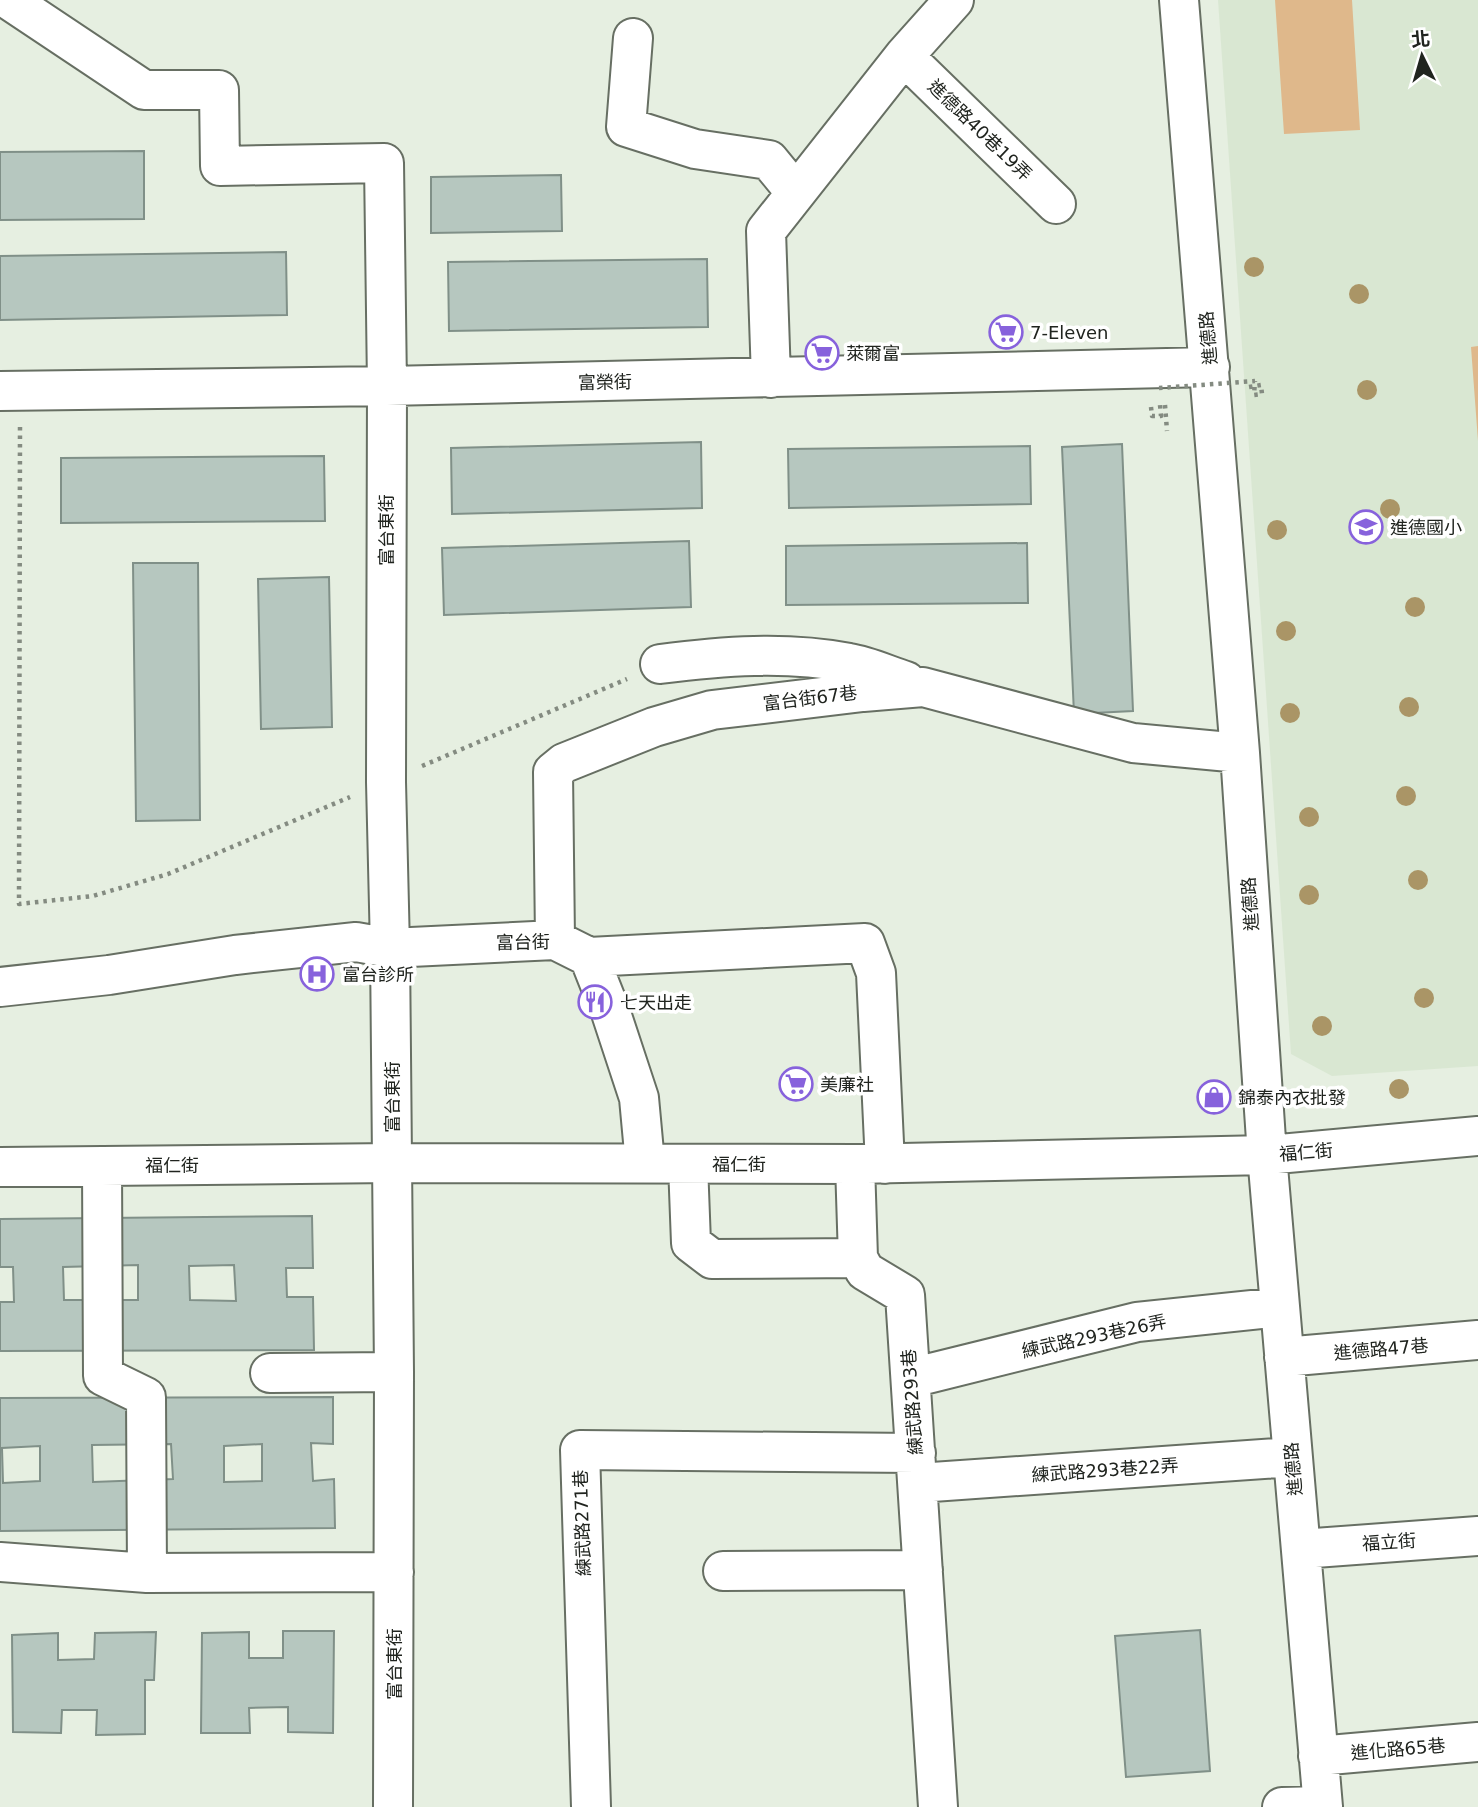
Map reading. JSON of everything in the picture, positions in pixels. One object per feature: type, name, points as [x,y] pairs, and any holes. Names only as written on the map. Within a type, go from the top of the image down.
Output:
[{"type":"street","name":"富台東街","points":[[9,0],[144,90],[219,90],[220,166],[384,163],[387,386],[386,782],[394,1372],[393,1807]]},
{"type":"street","points":[[771,378],[766,232],[904,56],[954,0]]},
{"type":"street","name":"進德路","points":[[1179,0],[1240,753],[1267,1155],[1323,1806]]},
{"type":"street","points":[[633,38],[626,127],[695,149],[769,160],[796,193]]},
{"type":"street","name":"進德路40巷19弄","points":[[904,56],[1056,204]]},
{"type":"street","name":"富榮街","points":[[10,391],[387,386],[1210,367]]},
{"type":"street","points":[[660,664],[709,658],[776,655],[850,663],[923,687]]},
{"type":"street","name":"富台街67巷","points":[[555,940],[553,772],[564,763],[654,727],[712,710],[923,687],[1133,743],[1240,753]]},
{"type":"street","name":"富台街","points":[[0,987],[109,975],[235,955],[356,942],[390,948],[555,940],[589,957],[865,943],[876,973],[870,1164]]},
{"type":"street","points":[[589,957],[639,1098],[645,1163]]},
{"type":"street","name":"福仁街","points":[[0,1167],[392,1163],[870,1164],[1267,1155],[1478,1136]]},
{"type":"street","points":[[688,1164],[691,1243],[712,1259],[858,1258],[870,1164]]},
{"type":"street","points":[[102,1166],[103,1376],[146,1396],[147,1573]]},
{"type":"street","name":"練武路293巷","points":[[858,1258],[865,1271],[905,1295],[938,1807]]},
{"type":"street","name":"練武路293巷26弄","points":[[911,1378],[1137,1322],[1280,1307]]},
{"type":"street","name":"進德路47巷","points":[[1284,1357],[1478,1340]]},
{"type":"street","points":[[271,1373],[394,1372]]},
{"type":"street","name":"練武路271巷","points":[[591,1807],[580,1450],[917,1468]]},
{"type":"street","name":"練武路293巷22弄","points":[[917,1468],[1292,1457]]},
{"type":"street","name":"福立街","points":[[1301,1549],[1478,1536]]},
{"type":"street","points":[[0,1562],[147,1573],[394,1572]]},
{"type":"street","points":[[723,1571],[923,1570]]},
{"type":"street","name":"進化路65巷","points":[[1318,1756],[1478,1742]]},
{"type":"street","points":[[1282,1807],[1323,1806]]},
{"type":"path","points":[[1159,388],[1255,381],[1254,395],[1262,394],[1261,385],[1248,387],[1249,396]]},
{"type":"path","points":[[10,391],[19,904],[93,896],[168,874],[660,664]]},
{"type":"path","points":[[1152,416],[1151,405],[1166,405],[1167,431]]},
{"type":"shaded area","name":"進德國小","points":[[1218,0],[1478,0],[1478,1066],[1332,1076],[1291,1054]]},
{"type":"shaded area","points":[[1275,0],[1352,0],[1360,130],[1284,134]]},
{"type":"shaded area","points":[[1478,346],[1478,441],[1471,347]]},
{"type":"building","points":[[144,151],[144,219],[0,220],[0,152]]},
{"type":"building","points":[[561,175],[562,231],[431,233],[431,177]]},
{"type":"building","points":[[286,252],[287,315],[0,320],[0,256]]},
{"type":"building","points":[[707,259],[708,327],[449,331],[448,262]]},
{"type":"building","points":[[701,442],[702,508],[452,514],[451,448]]},
{"type":"building","points":[[1122,444],[1133,711],[1074,714],[1062,447]]},
{"type":"building","points":[[1030,446],[1031,504],[789,508],[788,449]]},
{"type":"building","points":[[324,456],[325,521],[61,523],[61,458]]},
{"type":"building","points":[[689,541],[691,607],[444,615],[442,548]]},
{"type":"building","points":[[1027,543],[1028,603],[786,605],[786,546]]},
{"type":"building","points":[[133,563],[198,563],[200,820],[136,821]]},
{"type":"building","points":[[329,577],[332,727],[261,729],[258,579]]},
{"type":"building","points":[[312,1216],[313,1268],[286,1268],[287,1297],[313,1297],[314,1350],[0,1351],[0,1302],[14,1302],[13,1267],[0,1267],[0,1219]],"holes":[[[138,1265],[138,1300],[64,1300],[63,1267]],[[234,1265],[236,1301],[190,1300],[189,1266]]]},
{"type":"building","points":[[333,1397],[333,1444],[311,1443],[313,1481],[334,1479],[335,1528],[0,1531],[0,1398]],"holes":[[[171,1444],[173,1479],[93,1482],[92,1445]],[[262,1444],[262,1481],[224,1482],[224,1446]],[[40,1446],[40,1481],[3,1483],[2,1448]]]},
{"type":"building","points":[[1200,1630],[1210,1771],[1126,1777],[1115,1636]]},
{"type":"building","points":[[283,1631],[334,1631],[333,1733],[288,1732],[288,1707],[249,1708],[250,1733],[201,1733],[202,1633],[249,1632],[249,1658],[283,1658]]},
{"type":"building","points":[[156,1632],[154,1680],[145,1680],[145,1734],[96,1735],[97,1710],[62,1710],[61,1733],[13,1732],[12,1635],[58,1633],[58,1660],[94,1659],[95,1633]]},
{"type":"place","name":"7-Eleven","points":[[1006,332]]},
{"type":"place","name":"萊爾富","points":[[822,353]]},
{"type":"place","name":"進德國小","points":[[1366,527]]},
{"type":"place","name":"富台診所","points":[[317,974]]},
{"type":"place","name":"七天出走","points":[[595,1002]]},
{"type":"place","name":"美廉社","points":[[796,1084]]},
{"type":"place","name":"錦泰內衣批發","points":[[1214,1097]]}]
